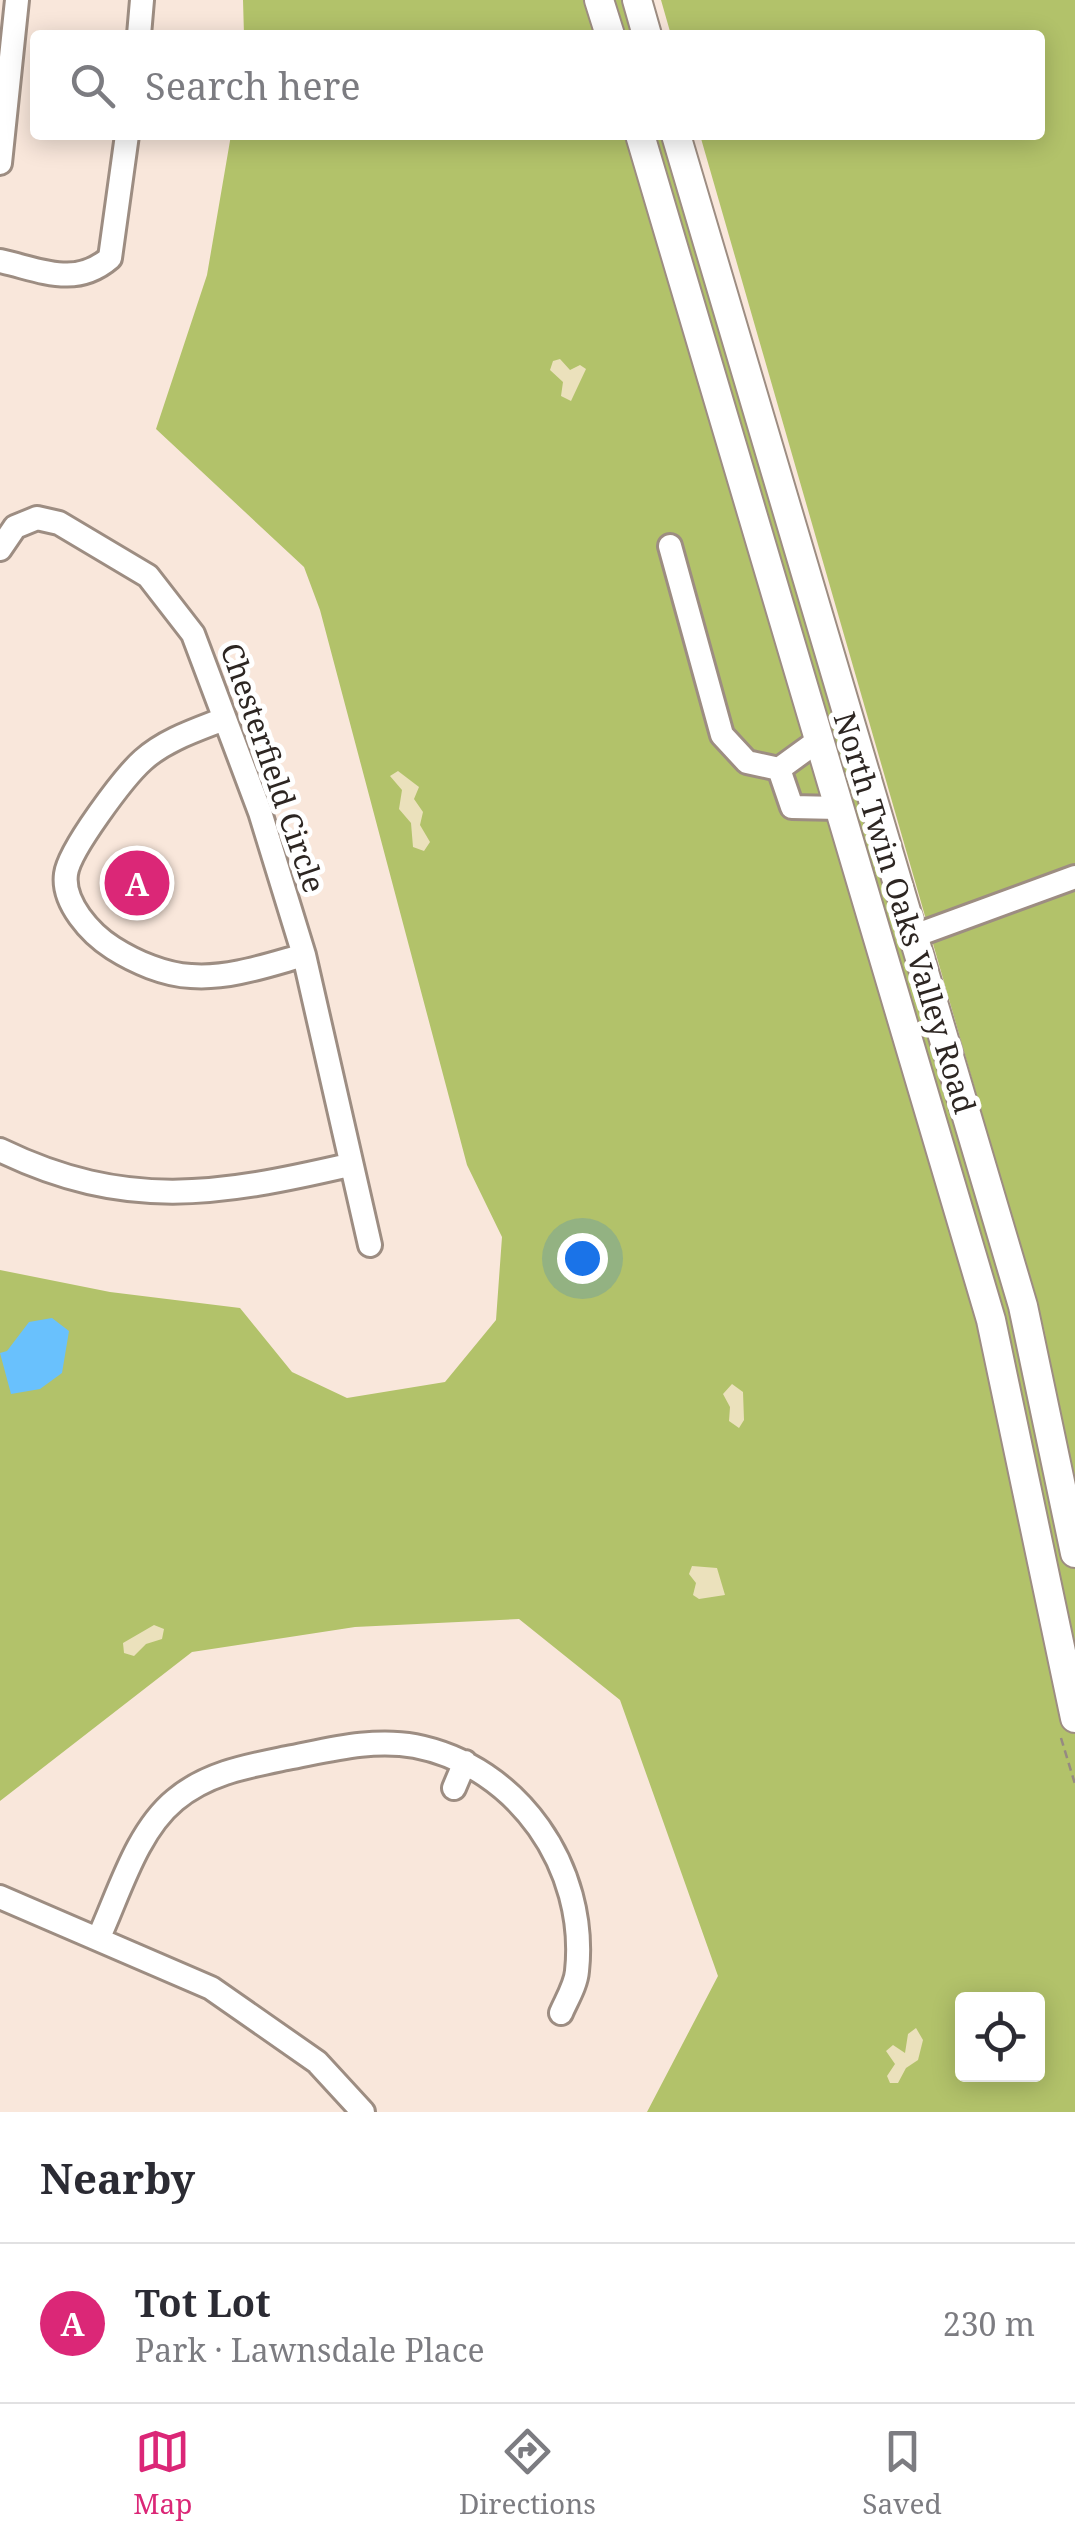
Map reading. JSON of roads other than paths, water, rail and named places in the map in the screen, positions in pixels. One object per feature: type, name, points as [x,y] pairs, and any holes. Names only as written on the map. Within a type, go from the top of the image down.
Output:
[{"type":"main road","points":[[600,0],[609,30]]},
{"type":"main road","points":[[637,0],[646,30]]},
{"type":"main road","name":"North Twin Oaks Valley Road","points":[[641,140],[991,1320],[1068,1727]]},
{"type":"main road","name":"North Twin Oaks Valley Road","points":[[677,140],[1023,1306],[1075,1554]]},
{"type":"main road","points":[[732,444],[758,474],[788,572],[810,593],[802,614],[819,682],[817,732]]},
{"type":"street","points":[[0,163],[16,0]]},
{"type":"street","points":[[139,30],[142,0]]},
{"type":"street","points":[[0,261],[70,276],[92,274],[110,258],[126,140]]},
{"type":"street","name":"Chesterfield Circle","points":[[0,550],[15,528],[37,518],[60,523],[148,576],[192,634],[260,812],[304,955],[370,1245]]},
{"type":"street","points":[[670,546],[722,735],[747,762],[779,769]]},
{"type":"street","points":[[224,719],[182,736],[145,758],[113,792],[66,873],[70,899],[95,936],[123,955],[166,972],[192,976],[240,972],[304,955]]},
{"type":"street","points":[[779,769],[817,732]]},
{"type":"street","points":[[779,769],[792,807],[839,808]]},
{"type":"street","points":[[914,936],[1075,876]]},
{"type":"street","points":[[0,1150],[72,1179],[127,1190],[192,1194],[251,1187],[349,1166]]},
{"type":"street","points":[[98,1939],[150,1828],[174,1800],[208,1779],[240,1768],[362,1744],[414,1746],[465,1762],[513,1795],[559,1859],[574,1915],[577,1974],[561,2014]]},
{"type":"street","points":[[454,1788],[465,1762]]},
{"type":"street","points":[[0,1897],[211,1988],[317,2062],[363,2112]]},
{"type":"water","points":[[52,1318],[69,1331],[62,1373],[40,1389],[11,1394],[0,1353],[7,1351],[29,1322]]},
{"type":"place","name":"Tot Lot","points":[[137,883]]}]
